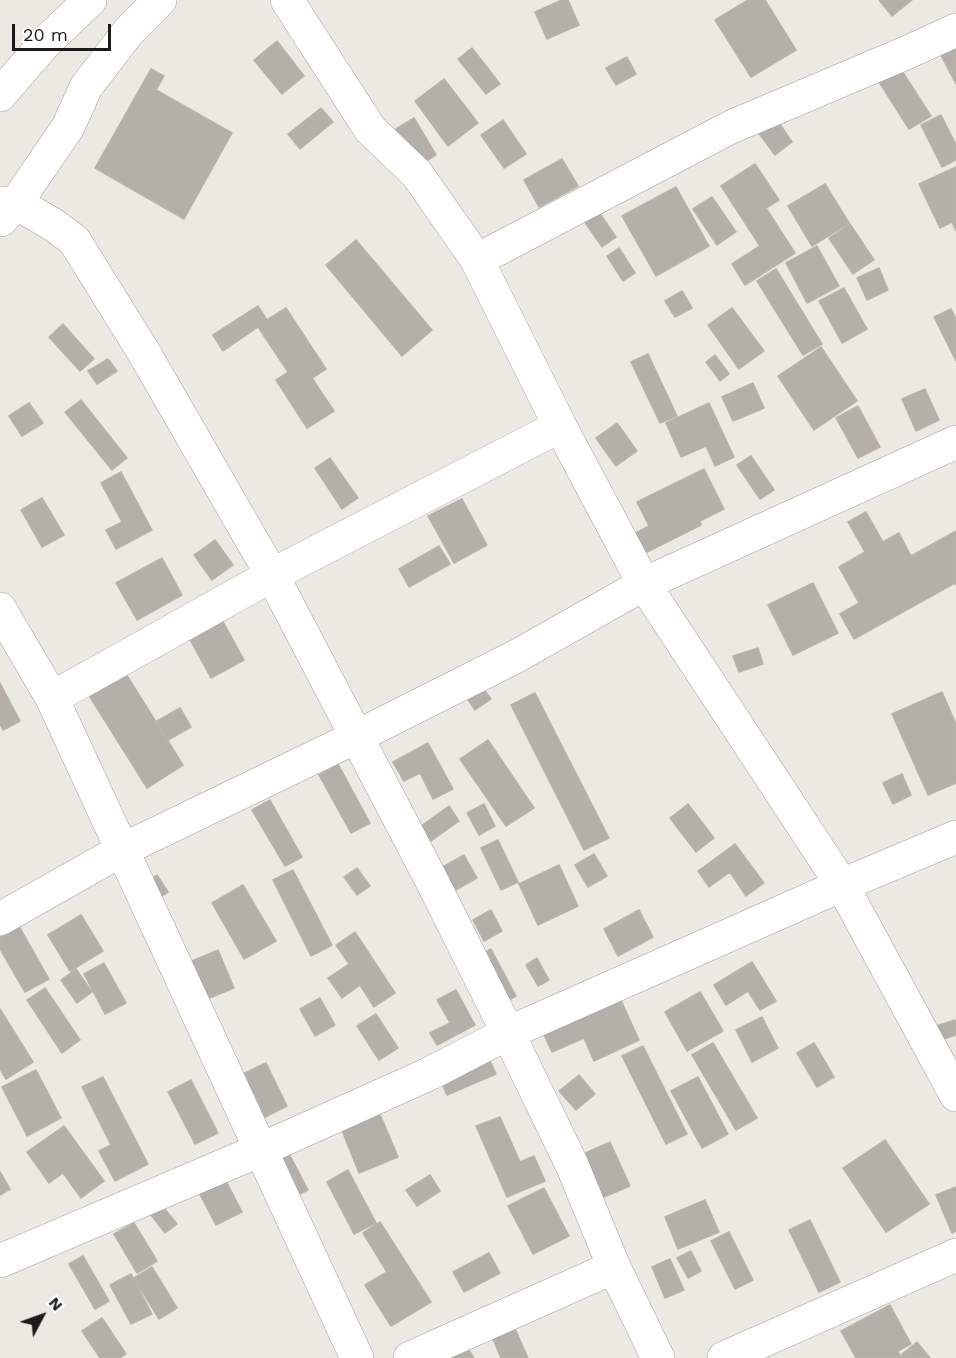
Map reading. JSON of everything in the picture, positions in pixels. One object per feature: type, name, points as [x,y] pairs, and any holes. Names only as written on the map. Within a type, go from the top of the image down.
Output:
[{"type":"street","points":[[0,95],[45,43],[90,0]]},
{"type":"street","points":[[160,0],[129,31],[86,87],[68,127],[5,209],[52,224],[74,240],[143,351],[272,575],[433,883],[508,1033],[572,1165],[614,1267],[658,1358]]},
{"type":"street","points":[[287,0],[370,129],[417,174],[477,260],[560,426],[644,584],[842,885],[956,1095]]},
{"type":"street","points":[[477,260],[730,126],[956,30]]},
{"type":"street","points":[[52,698],[272,575],[560,426]]},
{"type":"street","points":[[0,919],[122,850],[517,656],[644,584],[956,442]]},
{"type":"street","points":[[0,609],[52,698],[357,1358]]},
{"type":"street","points":[[0,1261],[260,1150],[431,1073],[508,1033],[956,837]]},
{"type":"street","points":[[724,1358],[956,1255]]},
{"type":"street","points":[[410,1358],[614,1267]]},
{"type":"building","points":[[562,0],[568,0],[579,25],[547,39],[535,12]]},
{"type":"building","points":[[748,0],[765,0],[796,50],[751,77],[715,20]]},
{"type":"building","points":[[879,0],[912,0],[892,16]]},
{"type":"building","points":[[956,34],[956,84],[935,44]]},
{"type":"building","points":[[277,41],[304,76],[282,94],[254,60]]},
{"type":"building","points":[[472,48],[500,84],[486,94],[458,59]]},
{"type":"building","points":[[627,57],[636,74],[616,85],[606,68]]},
{"type":"building","points":[[895,60],[931,116],[909,129],[874,74]]},
{"type":"building","points":[[151,69],[164,76],[156,90],[232,133],[184,219],[95,168]]},
{"type":"building","points":[[444,79],[478,123],[448,146],[415,101]]},
{"type":"building","points":[[321,108],[333,122],[300,149],[288,134]]},
{"type":"building","points":[[773,114],[792,142],[775,155],[755,128]]},
{"type":"building","points":[[941,115],[956,145],[956,160],[942,167],[921,125]]},
{"type":"building","points":[[414,118],[436,155],[419,165],[396,129]]},
{"type":"building","points":[[503,120],[526,154],[504,168],[481,135]]},
{"type":"building","points":[[562,159],[578,186],[539,207],[524,180]]},
{"type":"building","points":[[755,164],[779,200],[766,208],[795,253],[745,285],[732,264],[760,246],[721,186]]},
{"type":"building","points":[[956,167],[956,231],[952,222],[940,228],[919,184]]},
{"type":"building","points":[[825,184],[849,223],[812,246],[788,206]]},
{"type":"building","points":[[676,187],[709,246],[656,276],[622,216]]},
{"type":"building","points":[[712,197],[736,232],[717,245],[693,209]]},
{"type":"building","points":[[594,205],[616,237],[602,247],[580,215]]},
{"type":"building","points":[[850,224],[874,260],[853,274],[829,238]]},
{"type":"building","points":[[356,240],[432,330],[402,356],[326,265]]},
{"type":"building","points":[[817,246],[839,286],[807,303],[786,263]]},
{"type":"building","points":[[619,248],[635,273],[623,281],[607,256]]},
{"type":"building","points":[[879,268],[888,290],[867,300],[857,278]]},
{"type":"building","points":[[776,269],[822,344],[803,355],[757,281]]},
{"type":"building","points":[[844,288],[867,329],[842,343],[819,301]]},
{"type":"building","points":[[682,291],[692,308],[675,317],[665,301]]},
{"type":"building","points":[[258,306],[267,320],[286,308],[326,369],[312,378],[334,411],[307,428],[276,380],[288,372],[258,327],[223,351],[213,335]]},
{"type":"building","points":[[732,308],[764,351],[739,369],[708,325]]},
{"type":"building","points":[[951,309],[956,319],[956,361],[934,317]]},
{"type":"building","points":[[63,324],[94,359],[80,371],[49,337]]},
{"type":"building","points":[[821,347],[857,401],[814,430],[778,376]]},
{"type":"building","points":[[648,354],[677,416],[660,423],[631,362]]},
{"type":"building","points":[[715,355],[729,374],[720,381],[706,362]]},
{"type":"building","points":[[108,359],[117,371],[97,384],[88,371]]},
{"type":"building","points":[[753,383],[764,408],[733,421],[722,397]]},
{"type":"building","points":[[925,389],[939,420],[916,431],[902,399]]},
{"type":"building","points":[[81,400],[127,458],[112,470],[65,412]]},
{"type":"building","points":[[29,403],[43,423],[22,436],[9,416]]},
{"type":"building","points":[[709,403],[734,457],[715,466],[706,446],[681,457],[666,423]]},
{"type":"building","points":[[858,406],[880,447],[858,458],[836,418]]},
{"type":"building","points":[[617,423],[637,451],[616,466],[596,438]]},
{"type":"building","points":[[751,456],[774,490],[760,499],[737,465]]},
{"type":"building","points":[[330,458],[358,498],[342,509],[315,468]]},
{"type":"building","points":[[704,469],[724,509],[700,521],[701,525],[641,555],[632,535],[649,526],[637,502]]},
{"type":"building","points":[[121,472],[152,530],[116,549],[106,530],[122,522],[101,483]]},
{"type":"building","points":[[42,498],[64,535],[42,547],[21,510]]},
{"type":"building","points":[[462,499],[487,545],[454,563],[428,516]]},
{"type":"building","points":[[866,512],[883,542],[899,533],[911,556],[956,531],[956,585],[955,583],[854,639],[840,614],[859,603],[839,567],[865,552],[848,522]]},
{"type":"building","points":[[215,540],[233,565],[212,580],[194,555]]},
{"type":"building","points":[[439,546],[450,564],[409,587],[399,569]]},
{"type":"building","points":[[162,558],[182,595],[137,620],[116,583]]},
{"type":"building","points":[[813,583],[838,633],[793,655],[768,605]]},
{"type":"building","points":[[215,607],[244,660],[211,678],[182,625]]},
{"type":"building","points":[[758,648],[763,664],[739,672],[733,656]]},
{"type":"building","points":[[126,674],[183,765],[147,788],[90,697]]},
{"type":"building","points":[[478,681],[491,699],[475,710],[463,692]]},
{"type":"building","points":[[0,683],[20,721],[3,730],[0,724]]},
{"type":"building","points":[[942,692],[956,724],[956,783],[928,795],[892,714]]},
{"type":"building","points":[[535,693],[609,838],[584,850],[511,705]]},
{"type":"building","points":[[180,708],[191,727],[168,740],[157,721]]},
{"type":"building","points":[[488,740],[534,808],[506,826],[460,759]]},
{"type":"building","points":[[428,743],[453,789],[433,799],[420,773],[404,781],[393,762]]},
{"type":"building","points":[[338,764],[370,823],[351,833],[319,775]]},
{"type":"building","points":[[902,774],[911,795],[893,804],[883,783]]},
{"type":"building","points":[[270,800],[302,857],[285,866],[252,810]]},
{"type":"building","points":[[484,804],[495,826],[479,835],[467,813]]},
{"type":"building","points":[[688,804],[714,838],[696,852],[670,818]]},
{"type":"building","points":[[449,806],[459,821],[431,841],[421,826]]},
{"type":"building","points":[[498,840],[519,884],[559,865],[578,906],[538,925],[518,882],[501,890],[481,848]]},
{"type":"building","points":[[735,844],[764,883],[746,896],[730,872],[709,887],[698,871]]},
{"type":"building","points":[[594,854],[607,876],[588,887],[575,865]]},
{"type":"building","points":[[464,855],[477,878],[450,893],[437,870]]},
{"type":"building","points":[[357,868],[370,886],[357,895],[344,877]]},
{"type":"building","points":[[293,870],[332,945],[311,956],[273,880]]},
{"type":"building","points":[[157,875],[168,892],[152,902],[141,886]]},
{"type":"building","points":[[243,885],[276,941],[244,959],[212,903]]},
{"type":"building","points":[[491,910],[502,931],[484,941],[473,920]]},
{"type":"building","points":[[639,910],[653,937],[618,956],[604,929]]},
{"type":"building","points":[[81,915],[103,951],[70,971],[48,935]]},
{"type":"building","points":[[19,926],[49,979],[25,992],[0,949],[0,937]]},
{"type":"building","points":[[355,932],[395,993],[374,1007],[360,985],[342,998],[328,978],[349,964],[336,945]]},
{"type":"building","points":[[491,949],[516,996],[494,1008],[469,961]]},
{"type":"building","points":[[218,950],[234,988],[207,999],[192,961]]},
{"type":"building","points":[[537,958],[549,980],[538,986],[526,965]]},
{"type":"building","points":[[752,962],[776,1001],[760,1010],[748,991],[726,1005],[714,985]]},
{"type":"building","points":[[104,963],[126,1003],[105,1014],[84,974]]},
{"type":"building","points":[[76,969],[92,992],[77,1003],[61,980]]},
{"type":"building","points":[[45,988],[80,1040],[62,1053],[27,1000]]},
{"type":"building","points":[[456,990],[475,1025],[437,1045],[430,1033],[450,1023],[437,1000]]},
{"type":"building","points":[[700,992],[723,1031],[687,1051],[665,1012]]},
{"type":"building","points":[[619,996],[639,1040],[594,1061],[584,1038],[552,1052],[542,1031]]},
{"type":"building","points":[[320,998],[335,1025],[315,1036],[300,1009]]},
{"type":"building","points":[[0,1009],[33,1062],[6,1079],[0,1069]]},
{"type":"building","points":[[376,1014],[398,1048],[379,1060],[357,1026]]},
{"type":"building","points":[[762,1017],[778,1048],[752,1062],[736,1030]]},
{"type":"building","points":[[955,1020],[956,1035],[935,1042],[930,1028]]},
{"type":"building","points":[[713,1043],[757,1118],[736,1130],[692,1055]]},
{"type":"building","points":[[814,1043],[834,1077],[817,1087],[797,1053]]},
{"type":"building","points":[[643,1046],[687,1134],[666,1144],[622,1056]]},
{"type":"building","points":[[487,1054],[496,1074],[447,1095],[438,1075]]},
{"type":"building","points":[[266,1063],[287,1106],[265,1117],[254,1093],[240,1100],[230,1080]]},
{"type":"building","points":[[36,1070],[61,1118],[27,1136],[2,1087]]},
{"type":"building","points":[[579,1075],[595,1094],[576,1110],[559,1091]]},
{"type":"building","points":[[103,1077],[148,1164],[115,1181],[99,1151],[111,1145],[82,1087]]},
{"type":"building","points":[[698,1077],[728,1134],[702,1148],[671,1091]]},
{"type":"building","points":[[191,1080],[218,1133],[195,1144],[168,1092]]},
{"type":"building","points":[[377,1107],[398,1157],[359,1173],[339,1123]]},
{"type":"building","points":[[500,1117],[520,1162],[534,1156],[545,1181],[507,1197],[476,1126]]},
{"type":"building","points":[[64,1126],[104,1181],[81,1198],[63,1173],[49,1183],[27,1152]]},
{"type":"building","points":[[885,1140],[929,1204],[886,1232],[843,1168]]},
{"type":"building","points":[[610,1142],[630,1186],[599,1199],[579,1156]]},
{"type":"building","points":[[286,1148],[308,1190],[288,1200],[266,1158]]},
{"type":"building","points":[[348,1170],[376,1223],[354,1234],[327,1182]]},
{"type":"building","points":[[221,1171],[242,1212],[216,1225],[195,1185]]},
{"type":"building","points":[[0,1172],[10,1189],[0,1195]]},
{"type":"building","points":[[430,1175],[440,1191],[417,1206],[406,1190]]},
{"type":"building","points":[[956,1187],[956,1231],[952,1233],[936,1195]]},
{"type":"building","points":[[544,1188],[569,1236],[533,1254],[508,1206]]},
{"type":"building","points":[[705,1200],[719,1232],[678,1249],[665,1217]]},
{"type":"building","points":[[159,1202],[177,1224],[165,1233],[148,1211]]},
{"type":"building","points":[[810,1220],[840,1282],[819,1292],[789,1230]]},
{"type":"building","points":[[380,1222],[431,1302],[391,1326],[365,1285],[387,1272],[363,1233]]},
{"type":"building","points":[[134,1223],[157,1261],[137,1273],[114,1234]]},
{"type":"building","points":[[729,1232],[753,1280],[735,1289],[711,1241]]},
{"type":"building","points":[[691,1251],[701,1271],[688,1278],[677,1258]]},
{"type":"building","points":[[489,1253],[500,1273],[464,1292],[453,1272]]},
{"type":"building","points":[[83,1256],[109,1301],[95,1309],[69,1264]]},
{"type":"building","points":[[670,1259],[684,1290],[665,1298],[652,1267]]},
{"type":"building","points":[[152,1267],[177,1308],[159,1319],[134,1278]]},
{"type":"building","points":[[131,1274],[152,1314],[131,1324],[110,1285]]},
{"type":"building","points":[[890,1305],[911,1344],[898,1351],[901,1358],[856,1358],[841,1331]]},
{"type":"building","points":[[102,1318],[126,1354],[120,1358],[100,1358],[82,1331]]},
{"type":"building","points":[[512,1322],[528,1358],[501,1358],[490,1332]]},
{"type":"building","points":[[462,1340],[474,1358],[442,1358]]},
{"type":"building","points":[[917,1342],[930,1358],[903,1358],[901,1355]]}]
